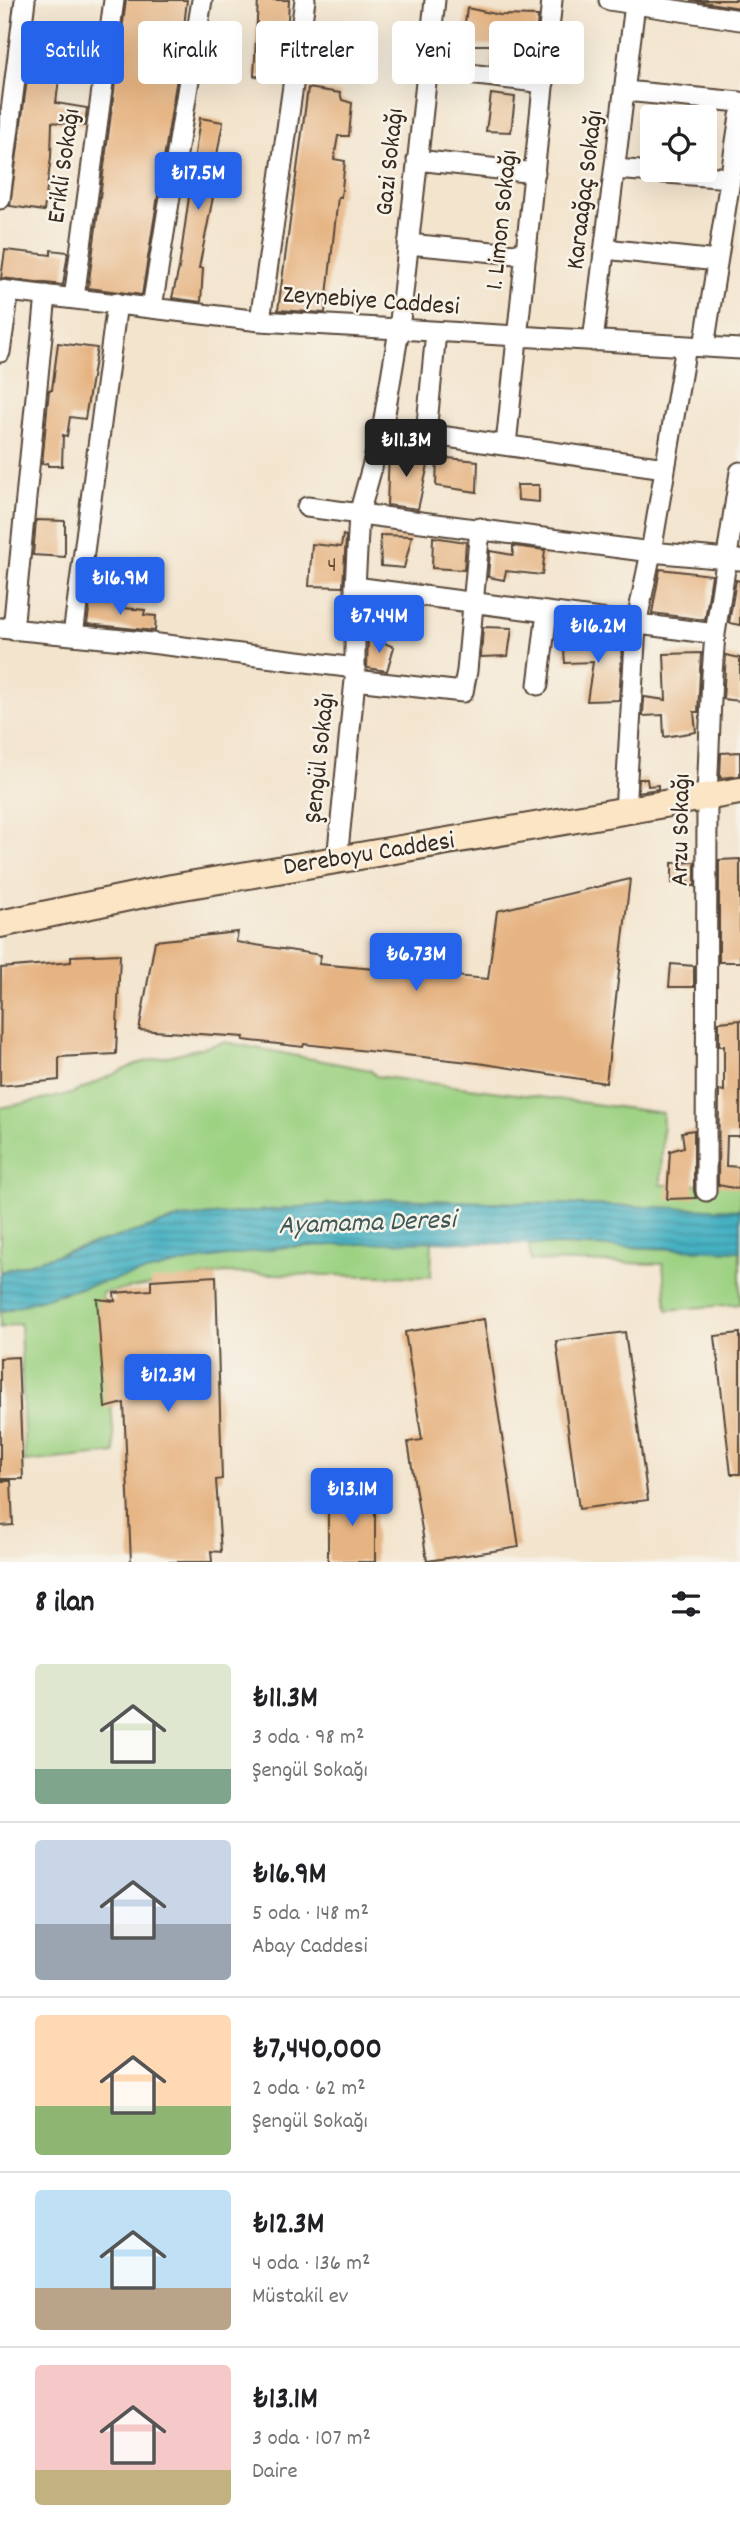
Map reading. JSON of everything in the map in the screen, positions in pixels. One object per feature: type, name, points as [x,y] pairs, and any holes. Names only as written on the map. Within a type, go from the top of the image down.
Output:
[{"type":"main road","name":"Dereboyu Caddesi","points":[[0,924],[172,888],[740,791]]},
{"type":"street","points":[[0,199],[25,0]]},
{"type":"street","name":"Erikli Sokağı","points":[[74,298],[114,0]]},
{"type":"street","points":[[152,307],[202,0]]},
{"type":"street","points":[[260,321],[305,0]]},
{"type":"street","name":"Gazi Sokağı","points":[[433,21],[435,0]]},
{"type":"street","name":"1. Limon Sokağı","points":[[550,21],[552,0]]},
{"type":"street","points":[[609,0],[740,20]]},
{"type":"street","name":"Karaağaç Sokağı","points":[[593,341],[635,4]]},
{"type":"street","name":"Gazi Sokağı","points":[[399,330],[425,84]]},
{"type":"street","name":"1. Limon Sokağı","points":[[506,445],[544,84]]},
{"type":"street","points":[[625,92],[740,102]]},
{"type":"street","points":[[625,812],[636,625],[665,468],[717,261],[740,116]]},
{"type":"street","points":[[417,160],[534,173]]},
{"type":"street","points":[[615,169],[730,178]]},
{"type":"street","points":[[408,244],[526,255]]},
{"type":"street","points":[[605,248],[717,261]]},
{"type":"street","points":[[0,352],[4,290]]},
{"type":"street","name":"Zeynebiye Caddesi","points":[[4,290],[260,321],[740,349]]},
{"type":"street","points":[[46,295],[6,629],[73,635],[355,674],[463,692],[480,528]]},
{"type":"street","points":[[73,635],[117,303]]},
{"type":"street","name":"Şengül Sokağı","points":[[337,860],[355,674],[355,587],[359,514],[382,431],[399,330]]},
{"type":"street","points":[[426,434],[436,332]]},
{"type":"street","points":[[382,431],[426,434],[665,468]]},
{"type":"street","name":"Arzu Sokağı","points":[[706,1191],[708,797],[715,634],[733,560],[740,472]]},
{"type":"street","points":[[307,507],[651,552],[733,560]]},
{"type":"street","points":[[355,587],[715,634]]},
{"type":"street","points":[[538,685],[547,612]]},
{"type":"green space","points":[[225,1042],[370,1070],[376,1076],[663,1113],[661,1185],[740,1183],[740,1210],[390,1199],[181,1218],[0,1272],[0,1108],[71,1094],[136,1064]]},
{"type":"green space","points":[[432,1241],[431,1277],[224,1273],[102,1293],[115,1453],[25,1462],[20,1323],[0,1328],[0,1312],[106,1281],[215,1256],[305,1246]]},
{"type":"green space","points":[[529,1244],[740,1251],[740,1304],[667,1310],[663,1264],[531,1261]]},
{"type":"water","name":"Ayamama Deresi","points":[[390,1199],[740,1210],[740,1251],[432,1241],[285,1247],[188,1262],[75,1289],[0,1312],[0,1272],[181,1218]]},
{"type":"building","points":[[126,0],[187,0],[185,21],[138,21],[138,84],[176,84],[142,295],[88,288],[115,84],[124,84],[123,21]]},
{"type":"building","points":[[258,0],[289,0],[288,21],[257,21]]},
{"type":"building","points":[[691,0],[740,0],[740,8]]},
{"type":"building","points":[[467,8],[500,15],[538,16],[538,21],[489,21],[489,45],[475,45],[475,21],[465,21]]},
{"type":"building","points":[[256,38],[256,76],[254,76]]},
{"type":"building","points":[[26,84],[58,84],[56,103],[87,108],[85,126],[52,122],[51,157],[44,211],[10,206]]},
{"type":"building","points":[[308,88],[340,93],[342,100],[352,103],[349,136],[338,136],[334,159],[345,161],[341,197],[338,197],[325,313],[278,310]]},
{"type":"building","points":[[491,94],[515,97],[511,132],[486,131]]},
{"type":"building","points":[[200,118],[223,122],[213,177],[213,197],[199,268],[203,268],[201,302],[172,298],[179,268]]},
{"type":"building","points":[[5,250],[51,255],[51,250],[68,252],[63,285],[1,278]]},
{"type":"building","points":[[58,343],[97,348],[85,419],[70,417],[67,436],[63,435],[62,466],[48,466],[48,463],[42,464],[49,390],[52,390]]},
{"type":"building","points":[[389,452],[416,452],[415,454],[430,456],[418,509],[387,505]]},
{"type":"building","points":[[437,457],[478,461],[477,492],[436,486]]},
{"type":"building","points":[[517,485],[539,485],[539,502],[518,500]]},
{"type":"building","points":[[36,520],[65,521],[65,557],[33,555]]},
{"type":"building","points":[[343,535],[346,536],[343,587],[309,586],[312,544],[341,547]]},
{"type":"building","points":[[380,535],[412,536],[404,568],[381,566]]},
{"type":"building","points":[[433,537],[466,542],[464,570],[432,568]]},
{"type":"building","points":[[513,546],[545,550],[542,575],[506,571],[504,580],[488,577],[490,551],[513,555]]},
{"type":"building","points":[[660,569],[712,575],[705,620],[652,613]]},
{"type":"building","points":[[736,580],[740,581],[740,625],[729,623]]},
{"type":"building","points":[[111,601],[123,602],[123,608],[145,610],[144,615],[156,616],[155,631],[87,624],[90,602],[109,605]]},
{"type":"building","points":[[483,627],[512,628],[508,656],[481,657]]},
{"type":"building","points":[[368,636],[394,647],[387,671],[367,668]]},
{"type":"building","points":[[563,637],[623,640],[619,700],[587,701],[593,662],[565,663]]},
{"type":"building","points":[[701,653],[698,712],[694,712],[696,732],[664,737],[663,715],[643,716],[644,697],[666,700],[664,654]]},
{"type":"building","points":[[726,655],[740,658],[740,701],[723,699]]},
{"type":"building","points":[[740,752],[740,776],[720,778],[721,753]]},
{"type":"building","points":[[639,779],[647,779],[648,786],[658,785],[658,789],[638,792]]},
{"type":"building","points":[[740,859],[740,962],[719,962],[719,860]]},
{"type":"building","points":[[695,862],[695,886],[688,882],[672,883],[672,863]]},
{"type":"building","points":[[630,879],[606,1083],[478,1063],[304,1044],[303,1047],[243,1040],[244,1037],[139,1030],[155,941],[238,932],[236,942],[321,955],[319,964],[488,979],[497,911]]},
{"type":"building","points":[[120,954],[116,1054],[59,1057],[59,1080],[0,1086],[1,968],[71,962],[71,956]]},
{"type":"building","points":[[671,964],[694,966],[694,987],[669,987]]},
{"type":"building","points":[[740,1020],[740,1136],[727,1136],[726,1166],[739,1167],[739,1189],[718,1185],[719,1090],[724,1091],[724,1046],[719,1046],[719,1022]]},
{"type":"building","points":[[694,1130],[696,1198],[667,1199],[670,1151],[684,1147],[682,1132]]},
{"type":"building","points":[[216,1276],[222,1479],[216,1480],[221,1552],[211,1551],[212,1562],[131,1562],[124,1403],[105,1408],[97,1299],[115,1301],[114,1293],[151,1290],[151,1280]]},
{"type":"building","points":[[484,1319],[519,1547],[427,1561],[408,1442],[422,1440],[405,1332]]},
{"type":"building","points":[[625,1332],[648,1500],[579,1509],[556,1341]]},
{"type":"building","points":[[740,1333],[740,1474],[731,1474],[715,1336]]},
{"type":"building","points":[[18,1357],[23,1479],[0,1479],[0,1358]]},
{"type":"building","points":[[0,1481],[11,1481],[13,1525],[0,1526]]},
{"type":"building","points":[[375,1491],[375,1562],[328,1562],[328,1496]]}]
